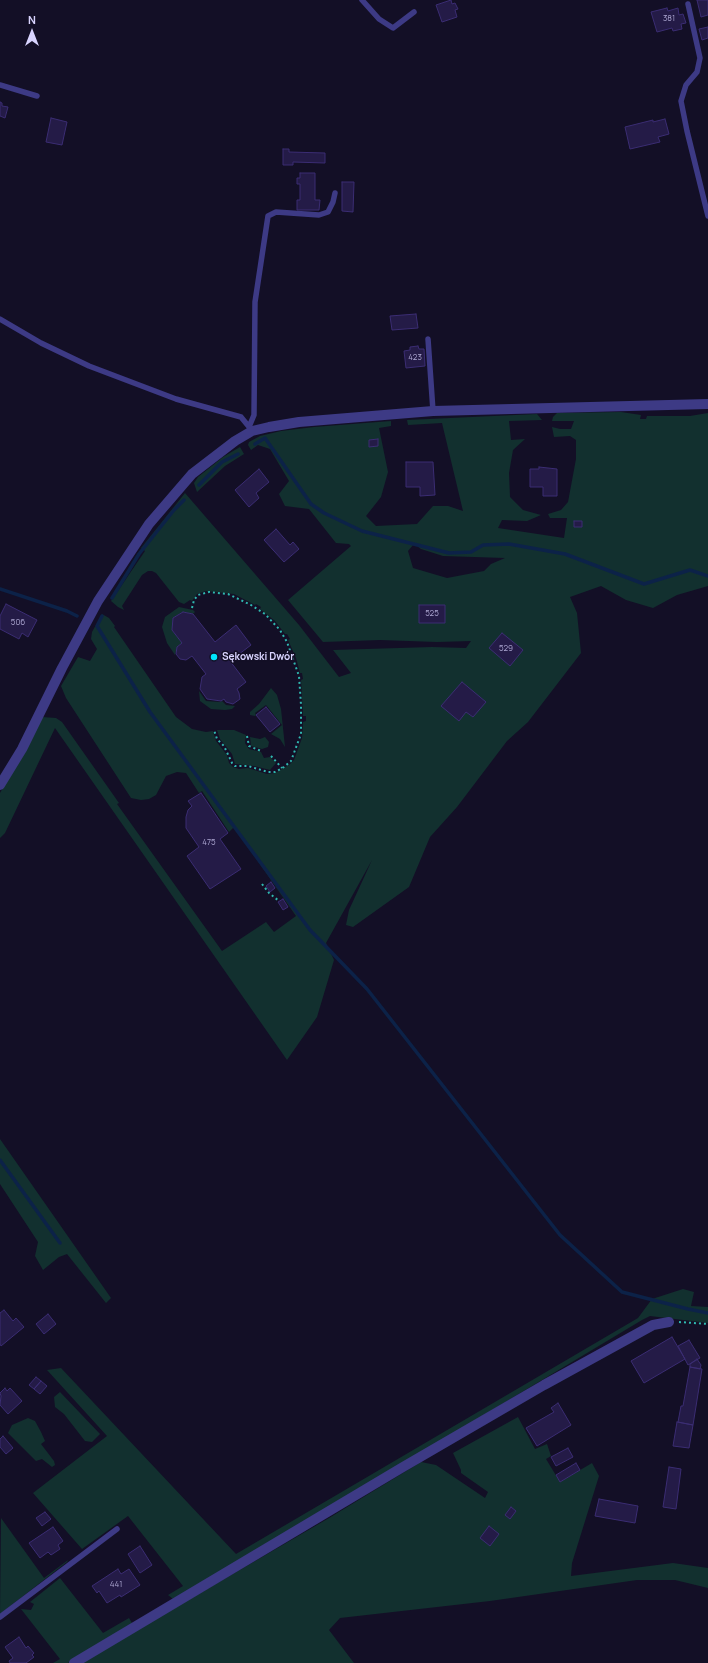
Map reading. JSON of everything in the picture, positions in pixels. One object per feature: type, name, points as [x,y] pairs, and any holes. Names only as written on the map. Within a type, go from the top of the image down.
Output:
[{"type":"street","points":[[0,785],[22,749],[62,668],[98,601],[149,524],[192,474],[251,429],[299,422],[433,411],[708,404]]},
{"type":"street","points":[[74,1663],[544,1385],[654,1325],[669,1322]]},
{"type":"lane","points":[[362,0],[379,19],[393,28],[414,12]]},
{"type":"lane","points":[[688,4],[700,58],[697,72],[686,85],[681,101],[708,216]]},
{"type":"lane","points":[[0,85],[37,96]]},
{"type":"lane","points":[[251,429],[254,415],[255,302],[268,216],[276,212],[319,215],[328,212],[333,202],[334,193]]},
{"type":"lane","points":[[0,320],[41,344],[89,366],[176,399],[241,417],[251,429]]},
{"type":"lane","points":[[428,339],[433,411]]},
{"type":"lane","points":[[0,1617],[117,1529]]},
{"type":"path","points":[[192,608],[194,600],[198,595],[202,593],[219,593],[236,597],[265,614],[280,630],[288,642],[299,676],[302,724],[301,734],[292,761],[282,768],[275,772],[268,772],[248,766],[235,766],[224,746],[217,739],[214,730]]},
{"type":"path","points":[[247,736],[249,746],[261,751]]},
{"type":"path","points":[[272,756],[282,768]]},
{"type":"path","points":[[262,884],[269,893],[280,901]]},
{"type":"path","points":[[669,1322],[708,1324]]},
{"type":"green space","points":[[621,412],[641,415],[640,419],[646,419],[647,416],[690,416],[708,413],[708,586],[677,595],[653,608],[626,600],[601,586],[570,597],[577,613],[581,653],[528,722],[507,741],[457,807],[430,837],[409,887],[353,927],[346,925],[349,910],[372,860],[326,943],[334,960],[317,1017],[287,1060],[55,728],[5,833],[0,838],[0,793],[42,717],[56,718],[62,722],[119,803],[117,804],[222,951],[266,922],[274,932],[296,916],[234,827],[229,832],[202,791],[199,793],[186,773],[177,772],[166,776],[156,795],[149,799],[141,800],[131,798],[66,698],[61,686],[78,657],[90,661],[97,649],[91,639],[92,632],[102,614],[109,618],[115,626],[114,627],[176,717],[192,729],[206,732],[213,731],[216,741],[227,755],[229,763],[233,767],[239,769],[248,768],[267,774],[275,773],[289,765],[294,760],[302,738],[303,722],[306,721],[306,716],[303,716],[302,673],[300,673],[296,658],[288,640],[290,639],[275,621],[256,604],[255,605],[234,594],[206,591],[197,594],[192,601],[190,600],[184,604],[179,602],[156,573],[152,571],[148,571],[142,575],[122,606],[124,610],[118,607],[111,601],[145,551],[141,548],[185,493],[299,625],[339,677],[351,673],[333,650],[432,647],[466,648],[471,641],[437,642],[380,640],[323,642],[288,600],[351,546],[349,544],[336,543],[309,509],[285,506],[279,494],[289,481],[270,449],[258,445],[251,450],[248,445],[249,442],[260,436],[281,431],[391,421],[391,426],[379,428],[388,472],[381,497],[366,516],[376,526],[417,524],[433,506],[448,506],[463,511],[442,423],[408,425],[407,420],[537,414],[542,420],[509,421],[511,440],[525,439],[513,450],[509,473],[510,497],[523,510],[541,515],[527,521],[502,520],[498,528],[564,538],[567,518],[550,518],[548,514],[561,510],[568,502],[576,459],[576,440],[570,436],[554,437],[552,427],[571,429],[574,421],[552,421],[553,417],[557,413]],"holes":[[[414,544],[421,549],[443,556],[505,558],[491,564],[484,571],[447,578],[413,568],[408,551]]]},
{"type":"green space","points":[[240,447],[244,454],[225,466],[197,492],[194,483],[198,477],[223,457]]},
{"type":"green space","points":[[179,607],[193,610],[195,612],[193,614],[183,612],[173,618],[172,630],[182,643],[177,647],[175,655],[167,643],[162,627],[165,617]]},
{"type":"green space","points":[[271,688],[277,695],[281,709],[285,747],[280,739],[271,734],[282,725],[266,705],[255,713],[255,716],[250,715],[250,712],[259,704]]},
{"type":"green space","points":[[199,691],[206,701],[222,701],[226,705],[235,706],[232,709],[225,710],[211,709],[200,701]]},
{"type":"green space","points":[[217,730],[234,730],[246,735],[245,743],[249,749],[261,752],[264,758],[270,757],[276,763],[270,770],[254,766],[235,764],[232,754],[220,739]]},
{"type":"green space","points":[[250,737],[260,739],[265,737],[269,742],[268,747],[262,749],[251,746]]},
{"type":"green space","points":[[0,1139],[111,1298],[106,1303],[67,1254],[59,1257],[43,1270],[35,1256],[38,1242],[0,1184]]},
{"type":"green space","points":[[683,1289],[694,1292],[691,1306],[708,1307],[708,1323],[650,1316],[642,1320],[232,1566],[173,1599],[168,1595],[183,1586],[128,1516],[82,1549],[33,1493],[107,1436],[47,1370],[61,1368],[236,1554],[638,1318],[652,1299]]},
{"type":"green space","points":[[60,1392],[100,1434],[92,1442],[85,1441],[64,1414],[55,1407],[54,1397]]},
{"type":"green space","points":[[518,1417],[535,1449],[547,1444],[551,1456],[546,1459],[560,1482],[592,1463],[599,1476],[572,1563],[571,1576],[673,1563],[708,1568],[708,1588],[675,1580],[637,1580],[490,1601],[340,1618],[329,1630],[354,1663],[80,1663],[329,1518],[421,1462],[436,1465],[485,1498],[488,1492],[461,1473],[453,1453]]},
{"type":"green space","points":[[28,1418],[35,1421],[41,1432],[45,1441],[41,1444],[54,1461],[55,1465],[52,1467],[42,1459],[36,1461],[8,1433],[12,1425]]},
{"type":"green space","points":[[1,1518],[44,1578],[68,1560],[0,1614]]},
{"type":"green space","points":[[60,1578],[103,1633],[129,1618],[132,1623],[130,1626],[68,1663],[53,1663],[60,1659],[21,1609],[31,1610],[34,1604],[30,1602]]},
{"type":"building","points":[[451,0],[452,4],[455,3],[458,9],[455,10],[457,17],[442,22],[436,5]]},
{"type":"building","points":[[697,0],[708,0],[708,15],[701,17]]},
{"type":"building","points":[[667,8],[668,11],[678,8],[679,15],[683,14],[686,23],[681,24],[682,29],[673,31],[672,28],[657,32],[651,12]]},
{"type":"building","points":[[708,27],[708,38],[702,40],[699,29]]},
{"type":"building","points":[[0,102],[2,103],[2,106],[8,107],[5,118],[0,116]]},
{"type":"building","points":[[51,118],[67,122],[62,145],[46,142]]},
{"type":"building","points":[[665,119],[669,134],[658,137],[660,142],[630,149],[625,127],[653,120],[653,122]]},
{"type":"building","points":[[283,149],[289,149],[289,152],[325,153],[325,163],[293,162],[293,165],[283,165]]},
{"type":"building","points":[[300,173],[315,173],[315,200],[320,200],[319,210],[297,210],[297,200],[300,200],[300,184],[297,184],[297,178],[300,178]]},
{"type":"building","points":[[342,182],[354,182],[353,212],[342,211]]},
{"type":"building","points":[[416,314],[418,328],[392,330],[390,316]]},
{"type":"building","points":[[418,346],[419,349],[424,349],[425,366],[406,368],[404,351],[410,350],[410,347]]},
{"type":"building","points":[[378,439],[378,446],[369,447],[369,440]]},
{"type":"building","points":[[406,462],[433,462],[435,495],[420,496],[420,487],[406,487]]},
{"type":"building","points":[[539,467],[557,469],[557,496],[543,496],[543,487],[530,487],[530,469],[539,469]]},
{"type":"building","points":[[259,469],[269,482],[256,493],[259,498],[249,507],[235,490]]},
{"type":"building","points":[[574,521],[582,521],[582,527],[574,527]]},
{"type":"building","points":[[276,529],[290,545],[293,542],[299,549],[284,562],[264,540]]},
{"type":"building","points":[[6,604],[37,620],[28,637],[22,633],[19,639],[0,629],[0,616]]},
{"type":"building","points":[[419,605],[445,605],[445,623],[419,623]]},
{"type":"building","name":"Sękowski Dwór","points":[[183,612],[193,614],[215,642],[236,625],[251,645],[230,661],[246,682],[237,689],[240,699],[233,704],[226,702],[224,699],[221,701],[207,699],[200,689],[202,677],[206,674],[192,656],[186,660],[180,659],[176,654],[177,647],[182,643],[172,630],[173,618]]},
{"type":"building","points":[[502,633],[523,650],[510,666],[489,648]]},
{"type":"building","points":[[462,682],[486,702],[473,717],[466,712],[459,721],[441,706]]},
{"type":"building","points":[[266,707],[280,724],[270,732],[256,715]]},
{"type":"building","points":[[201,793],[228,833],[220,839],[241,869],[210,889],[187,856],[199,847],[186,828],[186,817],[188,810],[192,806],[188,801]]},
{"type":"building","points":[[271,882],[275,888],[270,892],[266,886]]},
{"type":"building","points":[[283,899],[288,907],[283,910],[278,902]]},
{"type":"building","points":[[4,1310],[13,1321],[16,1318],[24,1327],[1,1346],[0,1313]]},
{"type":"building","points":[[48,1314],[56,1324],[44,1334],[36,1324]]},
{"type":"building","points":[[672,1337],[685,1359],[644,1383],[631,1361]]},
{"type":"building","points":[[689,1340],[700,1358],[688,1365],[678,1346]]},
{"type":"building","points":[[697,1359],[701,1365],[700,1369],[690,1367],[690,1364]]},
{"type":"building","points":[[690,1367],[702,1369],[693,1425],[678,1422],[681,1406],[683,1406]]},
{"type":"building","points":[[36,1377],[41,1381],[34,1389],[29,1385]]},
{"type":"building","points":[[41,1381],[47,1386],[40,1394],[34,1389]]},
{"type":"building","points":[[5,1388],[7,1391],[10,1388],[22,1401],[8,1414],[0,1405],[0,1393]]},
{"type":"building","points":[[558,1403],[571,1425],[537,1446],[526,1428],[554,1412],[551,1408]]},
{"type":"building","points":[[677,1422],[693,1425],[689,1448],[673,1446]]},
{"type":"building","points":[[3,1436],[13,1448],[6,1454],[0,1447],[0,1439]]},
{"type":"building","points":[[568,1448],[573,1457],[556,1466],[551,1457]]},
{"type":"building","points":[[576,1463],[580,1470],[560,1482],[556,1475]]},
{"type":"building","points":[[669,1467],[681,1469],[676,1509],[663,1507]]},
{"type":"building","points":[[599,1499],[638,1506],[635,1523],[595,1516]]},
{"type":"building","points":[[511,1507],[516,1511],[510,1519],[505,1515]]},
{"type":"building","points":[[45,1512],[51,1519],[42,1526],[36,1518]]},
{"type":"building","points":[[489,1526],[499,1534],[490,1546],[480,1538]]},
{"type":"building","points":[[53,1527],[63,1541],[58,1545],[60,1549],[51,1555],[48,1552],[40,1558],[29,1543]]},
{"type":"building","points":[[140,1546],[152,1565],[140,1573],[128,1554]]},
{"type":"building","points":[[118,1569],[121,1574],[129,1569],[140,1585],[121,1597],[120,1595],[107,1603],[99,1591],[97,1593],[92,1586]]},
{"type":"building","points":[[19,1637],[26,1648],[28,1646],[34,1653],[32,1655],[34,1657],[26,1663],[10,1663],[9,1661],[13,1658],[5,1647]]},
{"type":"waterway","points":[[255,444],[265,438],[311,504],[324,513],[362,531],[449,553],[471,552],[483,545],[509,544],[565,554],[644,584],[690,570],[708,576]]},
{"type":"waterway","points":[[199,485],[222,462],[238,454]]},
{"type":"waterway","points":[[112,598],[139,554],[174,510],[184,500]]},
{"type":"waterway","points":[[0,589],[67,611],[77,616]]},
{"type":"waterway","points":[[102,616],[97,626],[150,712],[310,930],[367,989],[560,1235],[622,1292],[708,1313]]},
{"type":"waterway","points":[[0,1160],[60,1243]]},
{"type":"place","name":"Sękowski Dwór","points":[[214,657]]}]
